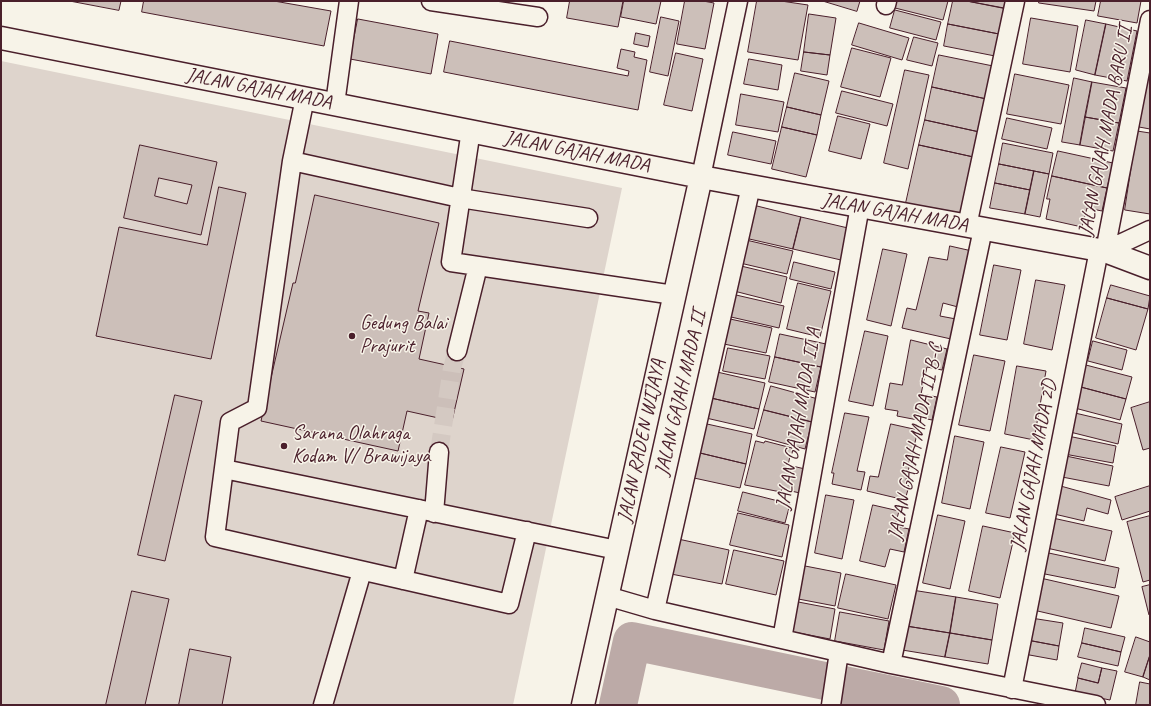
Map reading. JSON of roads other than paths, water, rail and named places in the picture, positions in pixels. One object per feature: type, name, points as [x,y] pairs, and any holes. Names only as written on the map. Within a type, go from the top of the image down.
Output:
[{"type":"street","points":[[335,104],[349,1]]},
{"type":"street","points":[[431,1],[538,17]]},
{"type":"street","points":[[701,177],[738,1]]},
{"type":"street","name":"JALAN GAJAH MADA II B-C","points":[[891,664],[975,227],[1015,1]]},
{"type":"street","name":"JALAN GAJAH MADA BARU II","points":[[1102,251],[1150,20]]},
{"type":"street","name":"JALAN GAJAH MADA","points":[[1,38],[471,130],[701,177],[1102,251],[1150,268]]},
{"type":"street","points":[[305,98],[292,161],[257,408],[230,422],[215,537],[510,604],[527,532]]},
{"type":"street","points":[[471,130],[451,262],[674,295]]},
{"type":"street","points":[[292,161],[460,198],[588,218]]},
{"type":"street","name":"JALAN RADEN WIJAYA","points":[[583,705],[701,177]]},
{"type":"street","name":"JALAN GAJAH MADA II","points":[[655,610],[751,186]]},
{"type":"street","name":"JALAN GAJAH MADA II A","points":[[782,639],[860,206]]},
{"type":"street","points":[[1102,251],[1150,230]]},
{"type":"street","name":"JALAN GAJAH MADA 2D","points":[[1012,689],[1102,251]]},
{"type":"street","points":[[457,351],[478,266]]},
{"type":"street","points":[[403,580],[426,511],[438,452]]},
{"type":"street","points":[[224,469],[618,550]]},
{"type":"street","points":[[322,705],[362,571]]},
{"type":"street","points":[[607,596],[655,610],[891,664],[1096,705]]},
{"type":"street","points":[[832,700],[839,652]]},
{"type":"waterway","points":[[618,705],[632,641],[941,705]]},
{"type":"tunnel","points":[[439,452],[452,368],[457,351]]},
{"type":"place","name":"Gedung Balai Prajurit","points":[[352,336]]},
{"type":"place","name":"Sarana Olahraga Kodam V/ Brawijaya","points":[[284,446]]}]
